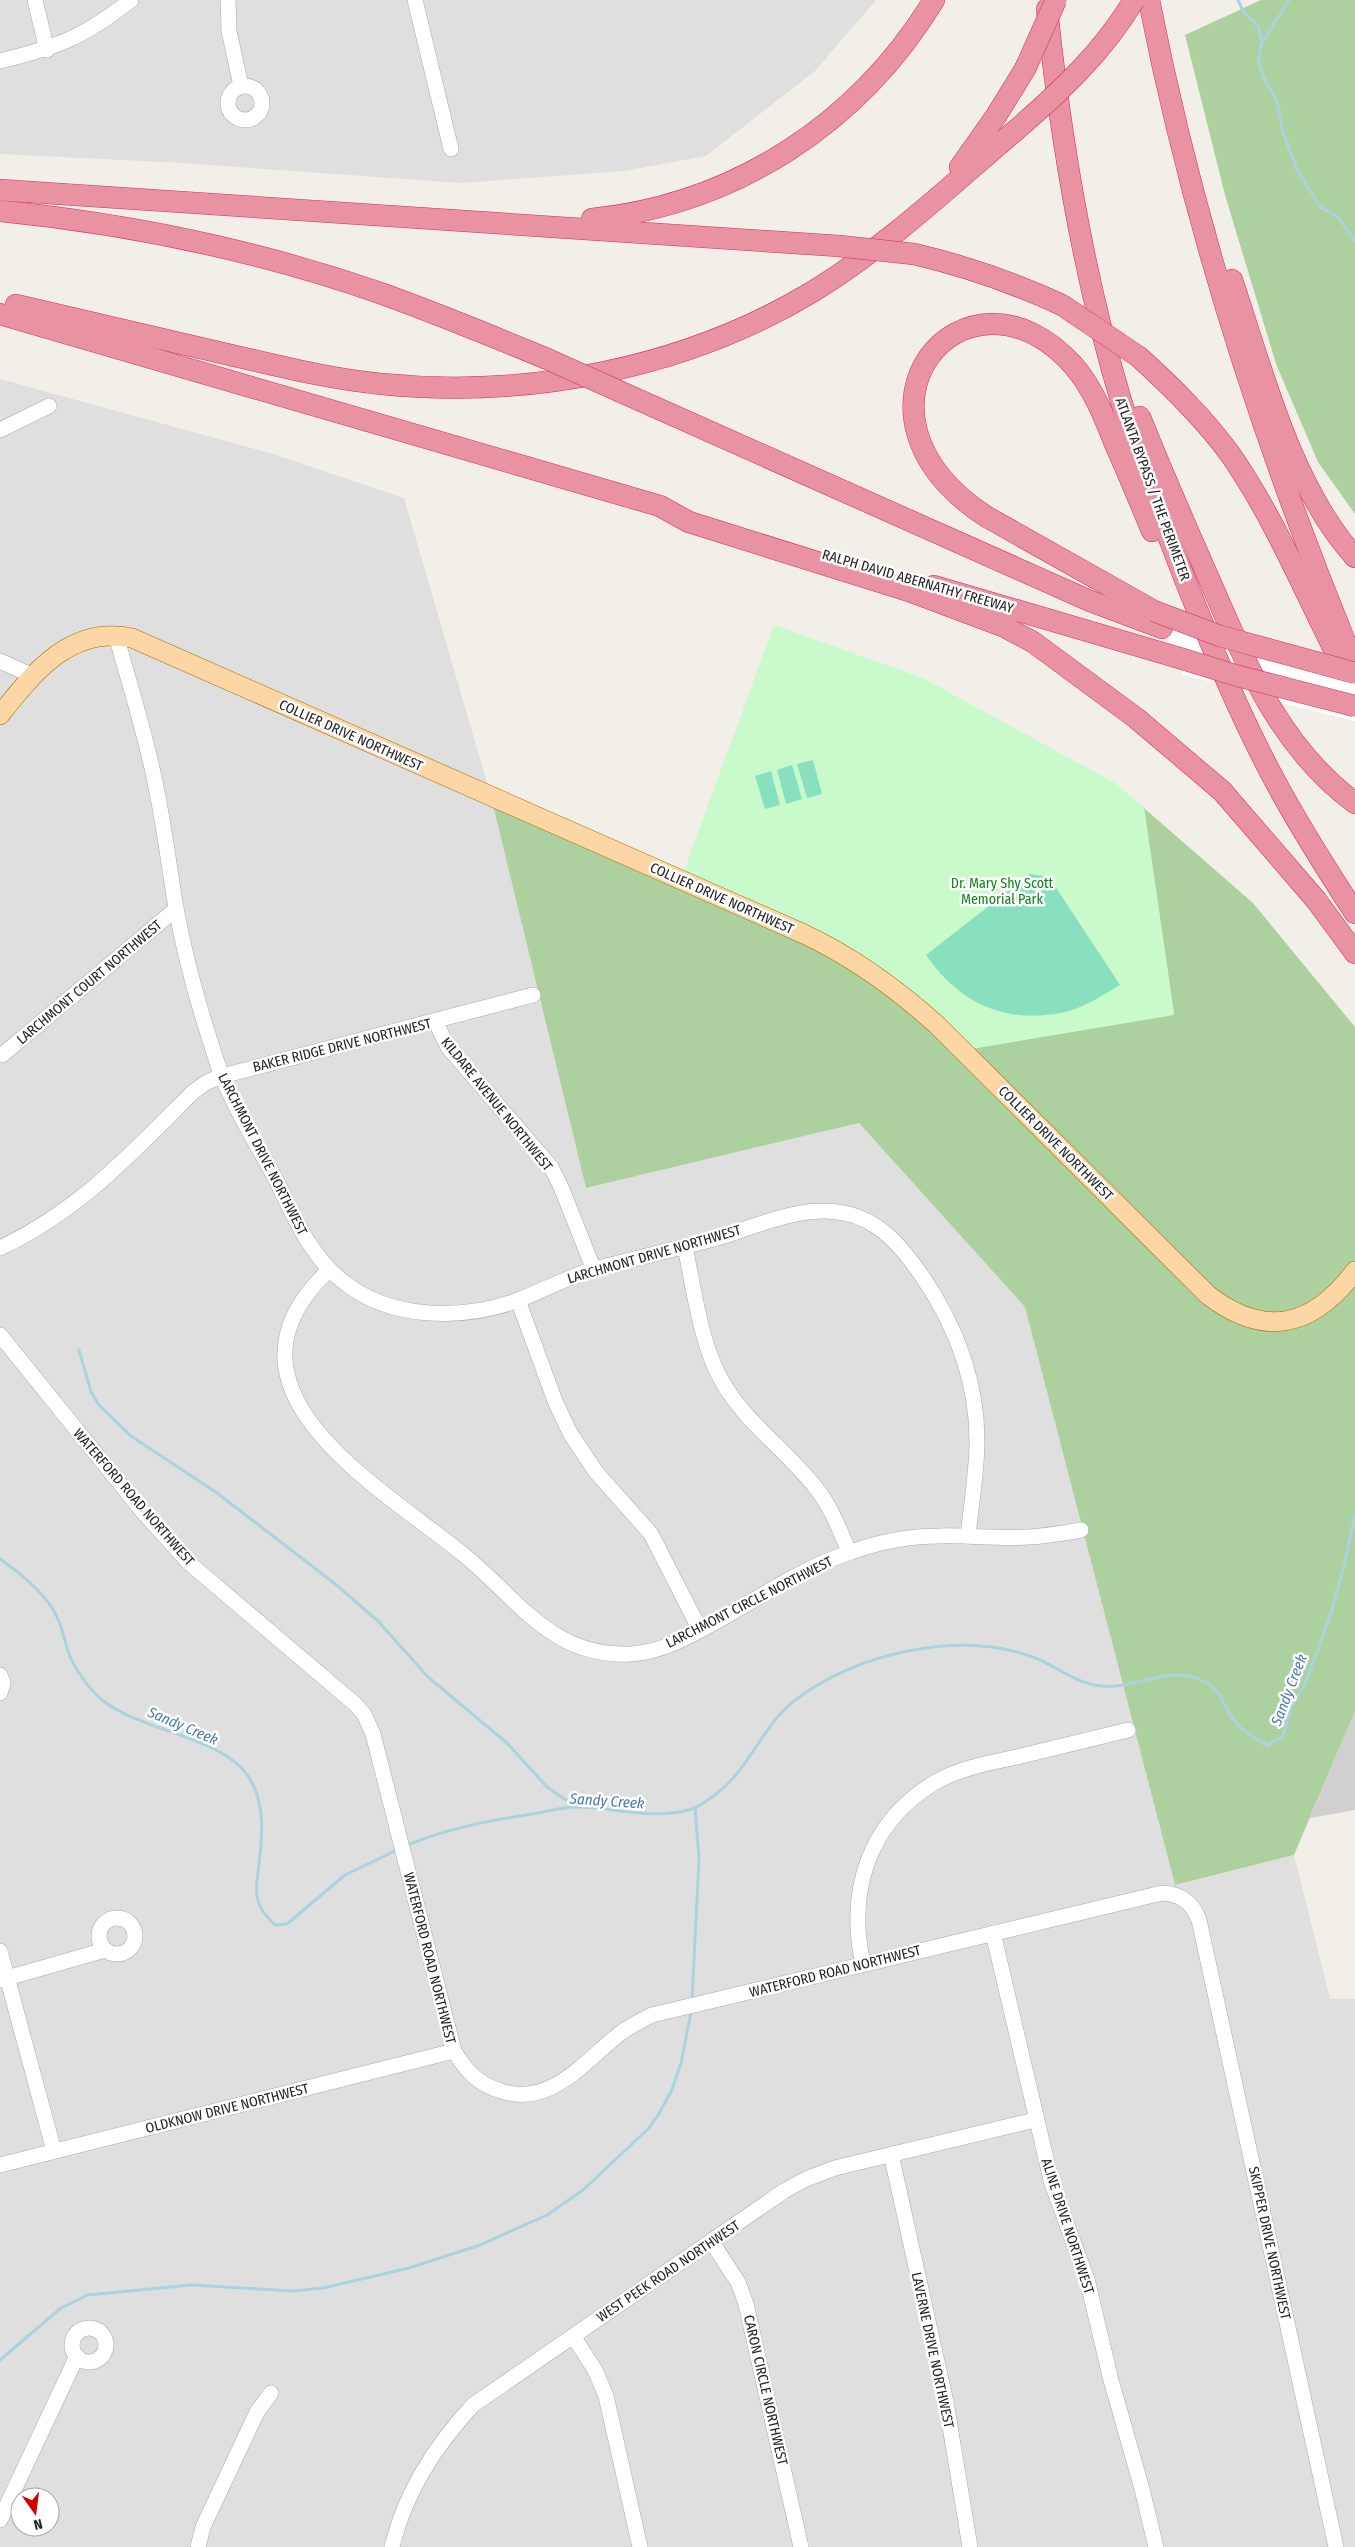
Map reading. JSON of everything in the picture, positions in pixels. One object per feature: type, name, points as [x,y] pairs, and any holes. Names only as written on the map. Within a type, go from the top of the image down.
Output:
[{"type":"highway","points":[[491,222],[574,221],[631,214],[699,195],[746,175],[796,146],[851,103],[899,51],[934,0]]},
{"type":"highway","name":"ATLANTA BYPASS / THE PERIMETER","points":[[1046,0],[1055,84],[1072,199],[1099,318],[1122,403],[1145,474],[1224,680],[1275,782],[1355,913]]},
{"type":"highway","points":[[914,217],[960,167],[996,116],[1025,69],[1056,0]]},
{"type":"highway","points":[[0,301],[326,377],[412,386],[466,387],[524,383],[622,368],[661,357],[732,332],[769,316],[817,289],[865,257],[1016,130],[1080,72],[1104,44],[1134,0]]},
{"type":"highway","points":[[1149,0],[1170,98],[1210,253],[1257,409],[1306,546],[1355,666]]},
{"type":"highway","points":[[1170,98],[1284,434],[1305,482],[1322,512],[1355,557]]},
{"type":"highway","points":[[0,190],[839,246],[914,254],[962,265],[998,277],[1062,306],[1139,357],[1190,405],[1230,454],[1260,502],[1336,652],[1355,673]]},
{"type":"highway","points":[[0,211],[130,229],[278,262],[383,294],[545,358],[1090,600],[1355,673]]},
{"type":"highway","points":[[0,314],[660,506],[689,522],[909,591],[1005,627],[1033,642],[1136,718],[1222,791],[1316,900],[1355,953]]},
{"type":"highway","points":[[1099,318],[1173,497],[1257,687],[1298,748],[1328,781],[1355,803]]},
{"type":"highway","points":[[1224,680],[1172,582],[1098,402],[1087,382],[1072,364],[1046,342],[1015,326],[996,324],[977,326],[950,336],[924,363],[917,379],[913,406],[918,436],[940,477],[965,502],[1158,619],[1255,658],[1355,685]]},
{"type":"highway","name":"RALPH DAVID ABERNATHY FREEWAY","points":[[660,506],[1238,676],[1355,706]]},
{"type":"main road","name":"COLLIER DRIVE NORTHWEST","points":[[0,715],[31,675],[50,659],[82,641],[98,636],[116,635],[132,638],[843,953],[894,987],[937,1025],[1208,1295],[1227,1310],[1257,1321],[1290,1320],[1304,1316],[1332,1297],[1355,1270]]},
{"type":"street","points":[[35,0],[46,50]]},
{"type":"street","points":[[0,61],[46,50],[75,38],[101,23],[131,0]]},
{"type":"street","points":[[228,0],[228,31],[241,86]]},
{"type":"street","points":[[415,0],[451,149]]},
{"type":"street","points":[[0,430],[49,406]]},
{"type":"street","name":"LARCHMONT DRIVE NORTHWEST","points":[[116,635],[154,777],[176,909],[192,981],[222,1076],[306,1239],[329,1270],[346,1285],[365,1297],[408,1311],[471,1312],[518,1300],[562,1280],[594,1270],[685,1248],[791,1215],[811,1211],[846,1213],[864,1219],[891,1237],[906,1253],[939,1300],[958,1340],[967,1366],[975,1403],[977,1443],[968,1536]]},
{"type":"street","points":[[0,661],[31,675]]},
{"type":"street","name":"LARCHMONT COURT NORTHWEST","points":[[2,1055],[176,909]]},
{"type":"street","name":"BAKER RIDGE DRIVE NORTHWEST","points":[[0,1248],[69,1209],[117,1168],[193,1092],[222,1076],[533,995]]},
{"type":"street","name":"KILDARE AVENUE NORTHWEST","points":[[435,1021],[448,1047],[551,1167],[561,1187],[594,1270]]},
{"type":"street","points":[[685,1248],[705,1336],[722,1382],[755,1425],[816,1488],[834,1517],[849,1552]]},
{"type":"street","name":"LARCHMONT CIRCLE NORTHWEST","points":[[329,1270],[311,1288],[296,1311],[287,1337],[286,1364],[291,1389],[302,1412],[345,1460],[383,1494],[465,1556],[536,1623],[564,1641],[597,1652],[632,1654],[666,1646],[700,1630],[808,1570],[849,1552],[908,1538],[968,1536],[1029,1538],[1082,1530]]},
{"type":"street","points":[[518,1300],[555,1401],[570,1434],[596,1472],[651,1534],[700,1630]]},
{"type":"street","name":"WATERFORD ROAD NORTHWEST","points":[[0,1335],[143,1512],[188,1562],[355,1704],[364,1714],[373,1734],[454,2051],[467,2071],[486,2086],[509,2094],[535,2093],[566,2080],[587,2065],[621,2033],[652,2015],[993,1933],[1167,1894],[1181,1897],[1196,1911],[1203,1938]]},
{"type":"street","points":[[0,1675],[3,1683],[0,1693]]},
{"type":"street","points":[[863,1964],[856,1921],[862,1875],[880,1835],[910,1800],[935,1783],[965,1769],[1128,1730]]},
{"type":"street","name":"ALINE DRIVE NORTHWEST","points":[[993,1933],[1035,2120],[1052,2184],[1088,2279],[1111,2380],[1142,2488],[1156,2547]]},
{"type":"street","name":"SKIPPER DRIVE NORTHWEST","points":[[1203,1938],[1336,2547]]},
{"type":"street","points":[[4,1979],[105,1950]]},
{"type":"street","points":[[0,1951],[4,1979],[54,2151]]},
{"type":"street","name":"OLDKNOW DRIVE NORTHWEST","points":[[0,2165],[454,2051]]},
{"type":"street","name":"WEST PEEK ROAD NORTHWEST","points":[[392,2547],[406,2502],[427,2463],[473,2404],[711,2241],[806,2179],[835,2168],[1035,2120]]},
{"type":"street","name":"LAVERNE DRIVE NORTHWEST","points":[[891,2154],[946,2402],[970,2547]]},
{"type":"street","name":"CARON CIRCLE NORTHWEST","points":[[711,2241],[738,2282],[746,2304],[801,2547]]},
{"type":"street","points":[[573,2336],[595,2370],[606,2396],[640,2547]]},
{"type":"street","points":[[0,2520],[77,2356]]},
{"type":"street","points":[[198,2547],[203,2527],[257,2412],[271,2393]]},
{"type":"shaded area","points":[[0,0],[876,0],[815,71],[706,156],[624,171],[461,183],[182,163],[0,154]]},
{"type":"shaded area","points":[[0,379],[273,454],[404,498],[490,793],[586,1188],[859,1123],[1025,1307],[1175,1885],[1294,1855],[1330,1999],[1355,1999],[1355,2547],[0,2547]]},
{"type":"shaded area","points":[[1355,1711],[1355,1810],[1310,1818]]},
{"type":"green space","points":[[1261,0],[1355,0],[1355,514],[1318,462],[1276,364],[1225,195],[1185,35]]},
{"type":"green space","name":"Dr. Mary Shy Scott Memorial Park","points":[[774,625],[923,678],[1115,783],[1144,808],[1174,1015],[960,1051],[836,945],[682,876]]},
{"type":"green space","points":[[813,760],[822,794],[807,798],[797,764]]},
{"type":"green space","points":[[792,765],[802,799],[786,804],[777,770]]},
{"type":"green space","points":[[771,771],[780,805],[765,809],[755,776]]},
{"type":"green space","points":[[490,793],[682,876],[1174,1014],[1144,808],[1253,903],[1355,1027],[1355,1711],[1294,1855],[1175,1885],[1025,1307],[859,1123],[586,1188]]},
{"type":"green space","points":[[1030,874],[1049,877],[1120,985],[1091,1002],[1069,1011],[1040,1016],[1020,1015],[984,1006],[968,997],[939,971],[926,955]]},
{"type":"pier","points":[[1150,597],[1222,628],[1355,667],[1355,721],[1290,705],[1183,674]]},
{"type":"waterway","points":[[1238,0],[1244,13],[1258,25],[1262,43]]},
{"type":"waterway","points":[[1289,0],[1262,43],[1258,59],[1263,76],[1277,101],[1283,133],[1297,169],[1320,207],[1338,217],[1355,241]]},
{"type":"waterway","points":[[79,1350],[91,1392],[99,1405],[131,1436],[217,1493],[334,1583],[378,1621],[428,1677],[507,1743],[547,1787],[575,1806]]},
{"type":"waterway","name":"Sandy Creek","points":[[405,1846],[437,1834],[468,1826],[565,1808],[591,1808],[648,1814],[663,1814],[692,1809],[723,1788],[746,1762],[774,1721],[785,1709],[822,1682],[879,1658],[941,1646],[972,1646],[1002,1649],[1039,1659],[1082,1681],[1101,1686],[1126,1685],[1164,1676],[1189,1676],[1201,1680],[1215,1689],[1237,1724],[1269,1746],[1271,1742],[1283,1736],[1291,1708],[1306,1682],[1331,1613],[1355,1515]]},
{"type":"waterway","name":"Sandy Creek","points":[[0,1559],[31,1584],[51,1607],[58,1620],[75,1666],[87,1685],[102,1700],[118,1711],[219,1752],[236,1763],[248,1776],[258,1798],[262,1823],[256,1886],[257,1897],[263,1911],[275,1925],[287,1924],[345,1875],[397,1850]]},
{"type":"waterway","points":[[692,2000],[699,1858],[695,1808]]},
{"type":"waterway","points":[[0,2360],[61,2308],[88,2295],[191,2285],[294,2291],[323,2288],[409,2268],[480,2245],[547,2215],[583,2190],[648,2129],[657,2117],[671,2092],[681,2063],[691,2012]]}]
